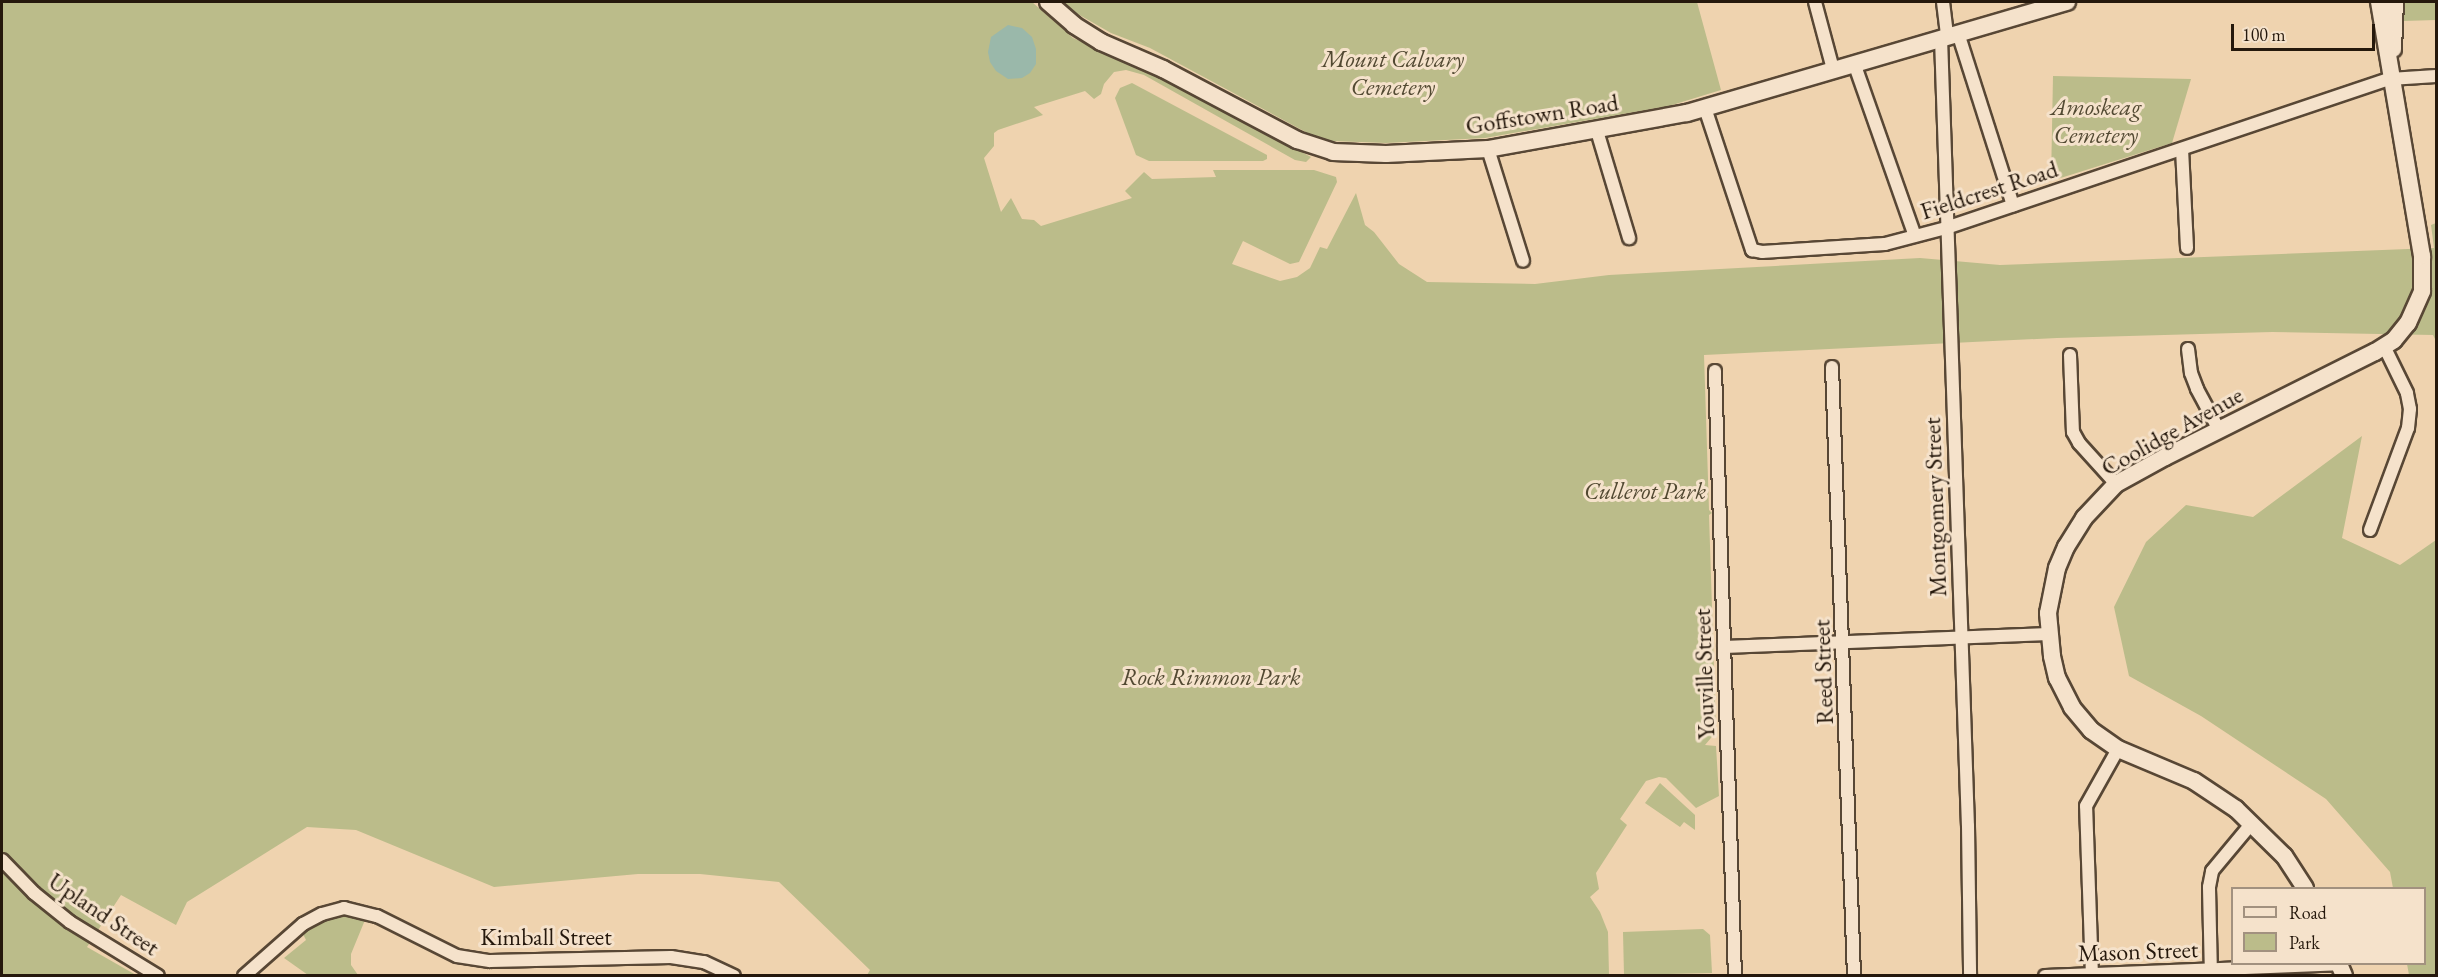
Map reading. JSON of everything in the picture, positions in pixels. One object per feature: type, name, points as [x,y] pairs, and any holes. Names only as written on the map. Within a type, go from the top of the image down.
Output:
[{"type":"street","name":"Goffstown Road","points":[[1048,2],[1074,25],[1101,42],[1163,69],[1309,145],[1334,152],[1361,154],[1436,153],[1488,149],[1597,131],[1706,108],[1949,35],[2027,7],[2067,2]]},
{"type":"street","points":[[1815,2],[1833,69]]},
{"type":"street","points":[[1943,2],[1949,35],[2013,205]]},
{"type":"street","name":"Coolidge Avenue","points":[[2304,887],[2284,856],[2236,809],[2194,781],[2118,749],[2091,730],[2062,689],[2053,666],[2049,634],[2051,591],[2067,547],[2084,518],[2116,484],[2384,346],[2408,323],[2419,302],[2423,281],[2422,256],[2390,79],[2379,2]]},
{"type":"street","points":[[2390,79],[2396,2]]},
{"type":"street","name":"Montgomery Street","points":[[1949,35],[1946,228],[1971,975]]},
{"type":"street","points":[[1854,63],[1915,236]]},
{"type":"street","name":"Fieldcrest Road","points":[[1706,108],[1754,252],[1874,246],[1946,228],[2390,79],[2436,76]]},
{"type":"street","points":[[1597,131],[1629,238]]},
{"type":"street","points":[[1488,149],[1523,261]]},
{"type":"street","points":[[2182,149],[2187,248]]},
{"type":"street","points":[[2370,530],[2408,428],[2410,409],[2407,393],[2384,346]]},
{"type":"street","points":[[2188,349],[2191,373],[2197,389],[2219,430]]},
{"type":"street","points":[[2070,355],[2073,432],[2079,443],[2116,484]]},
{"type":"street","name":"Reed Street","points":[[1832,367],[1854,975]]},
{"type":"street","name":"Youville Street","points":[[1714,371],[1735,975]]},
{"type":"street","points":[[1724,647],[2049,634]]},
{"type":"street","points":[[2092,975],[2086,806],[2118,749]]},
{"type":"street","points":[[2211,973],[2210,879],[2218,862],[2252,823]]},
{"type":"street","name":"Upland Street","points":[[2,860],[34,893],[70,922],[159,975]]},
{"type":"street","name":"Kimball Street","points":[[244,975],[303,924],[322,914],[344,908],[377,916],[457,957],[490,961],[671,957],[704,962],[734,975]]},
{"type":"street","name":"Mason Street","points":[[2045,975],[2211,973],[2325,965]]},
{"type":"green space","points":[[2,2],[1032,2],[1073,38],[1155,74],[1311,157],[1306,162],[1295,160],[1144,75],[1126,70],[1114,72],[1104,84],[1101,94],[1094,99],[1085,91],[1034,107],[1043,115],[994,133],[994,146],[984,158],[1001,212],[1011,198],[1022,219],[1034,220],[1041,226],[1132,198],[1125,191],[1144,172],[1152,179],[1216,177],[1213,170],[1314,170],[1336,177],[1337,182],[1299,262],[1290,264],[1243,241],[1232,264],[1280,281],[1297,277],[1310,268],[1320,247],[1327,249],[1356,193],[1365,225],[1374,232],[1399,264],[1427,282],[1535,284],[1609,275],[1920,258],[2000,265],[2434,248],[2431,225],[2436,223],[2436,341],[2433,335],[2272,332],[2057,338],[1704,355],[1709,510],[1712,513],[1709,515],[1716,732],[1705,745],[1716,746],[1719,796],[1696,808],[1666,778],[1659,777],[1646,781],[1620,819],[1627,825],[1596,873],[1599,889],[1590,897],[1600,912],[1608,932],[1609,975],[867,975],[870,970],[779,882],[700,874],[638,874],[494,887],[356,830],[307,827],[187,902],[176,925],[121,895],[87,947],[136,975],[2,976]]},
{"type":"green space","name":"Mount Calvary Cemetery","points":[[1064,2],[1697,2],[1721,90],[1669,106],[1485,138],[1386,143],[1332,141],[1313,136],[1150,48],[1111,33],[1076,13]]},
{"type":"green space","points":[[2404,2],[2436,2],[2436,20],[2403,21]]},
{"type":"green space","name":"Amoskeag Cemetery","points":[[2053,76],[2191,79],[2172,143],[2051,181]]},
{"type":"green space","points":[[1132,83],[1267,155],[1267,159],[1263,161],[1149,161],[1136,155],[1115,98],[1120,88]]},
{"type":"green space","points":[[2362,436],[2342,538],[2400,565],[2436,540],[2436,975],[2409,975],[2407,965],[2426,965],[2426,887],[2393,887],[2390,872],[2326,799],[2201,716],[2129,676],[2114,607],[2146,542],[2186,505],[2253,517]]},
{"type":"green space","points":[[1660,783],[1695,815],[1695,830],[1684,822],[1680,827],[1645,803]]},
{"type":"green space","points":[[342,915],[365,920],[351,954],[351,965],[358,975],[308,975],[284,958],[306,940],[302,932],[320,922]]},
{"type":"green space","points":[[1703,929],[1710,935],[1712,973],[1624,975],[1623,932]]},
{"type":"shaded area","points":[[1008,25],[1022,28],[1032,37],[1036,49],[1036,64],[1030,73],[1022,78],[1008,79],[996,71],[990,62],[988,52],[991,37]]},
{"type":"park label","name":"Cullerot Park","points":[[1645,491]]},
{"type":"park label","name":"Rock Rimmon Park","points":[[1211,677]]}]
